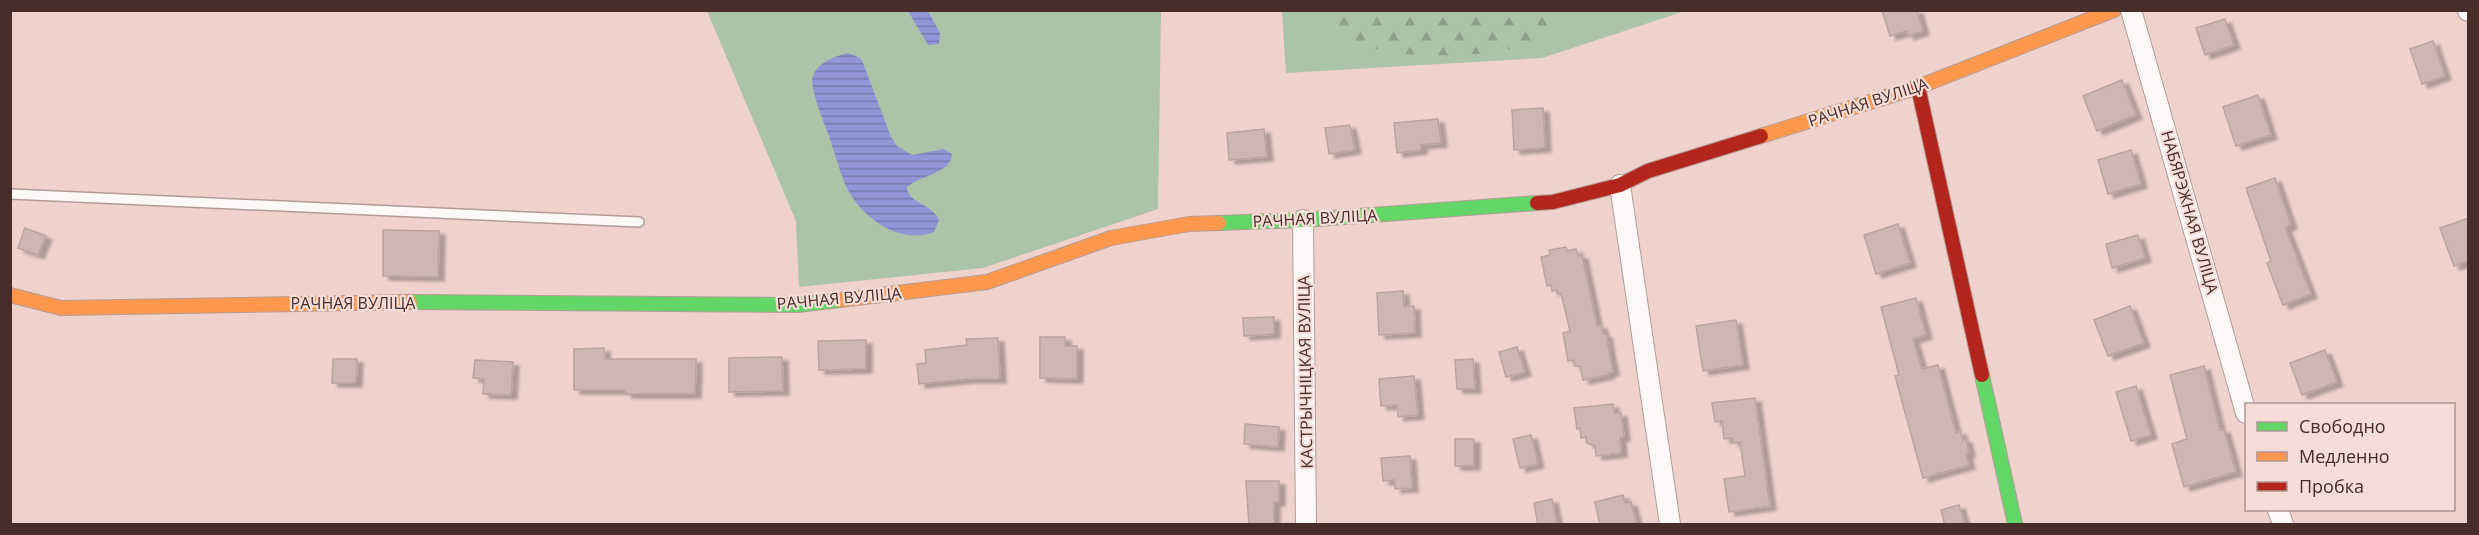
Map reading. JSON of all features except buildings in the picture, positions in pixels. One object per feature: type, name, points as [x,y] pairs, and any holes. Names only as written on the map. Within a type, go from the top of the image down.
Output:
[{"type":"street","name":"РАЧНАЯ ВУЛІЦА","points":[[10,295],[61,308],[334,302],[797,305],[987,282],[1111,238],[1189,224],[1303,220],[1553,202],[1620,185],[1648,171],[1918,87],[2114,10]]},
{"type":"street","name":"НАБЯРЭЖНАЯ ВУЛІЦА","points":[[2131,10],[2245,406]]},
{"type":"street","points":[[1918,87],[2016,525]]},
{"type":"street","points":[[1620,185],[1670,525]]},
{"type":"street","name":"КАСТРЫЧНІЦКАЯ ВУЛІЦА","points":[[1303,220],[1306,525]]},
{"type":"lane","points":[[10,194],[639,222]]},
{"type":"green space","points":[[707,11],[1161,11],[1158,209],[983,268],[799,287],[796,221]]},
{"type":"green space","points":[[1282,11],[1685,11],[1542,58],[1286,73]]},
{"type":"green space","points":[[1323,11],[1554,11],[1552,20],[1542,34],[1535,40],[1516,48],[1487,53],[1418,55],[1383,50],[1354,42],[1333,29]]},
{"type":"water","points":[[908,11],[928,11],[940,33],[939,44],[928,45]]},
{"type":"water","points":[[848,53],[860,58],[863,63],[891,137],[897,146],[912,155],[944,149],[952,154],[950,161],[941,170],[907,187],[911,197],[931,210],[939,220],[934,232],[907,235],[882,225],[860,207],[845,184],[812,83],[815,71],[819,67]]},
{"type":"traffic: fast","points":[[1219,223],[1303,220],[1537,203]]},
{"type":"traffic: fast","points":[[410,302],[797,305],[840,300]]},
{"type":"traffic: fast","points":[[1982,375],[2015,524]]},
{"type":"traffic: slow","points":[[1761,136],[1918,87],[2114,10]]},
{"type":"traffic: slow","points":[[840,300],[987,282],[1111,238],[1189,224],[1219,223]]},
{"type":"traffic: slow","points":[[10,295],[61,308],[410,302]]},
{"type":"traffic: jam","points":[[1918,87],[1982,375]]},
{"type":"traffic: jam","points":[[1537,203],[1553,202],[1620,185],[1648,171],[1761,136]]}]
